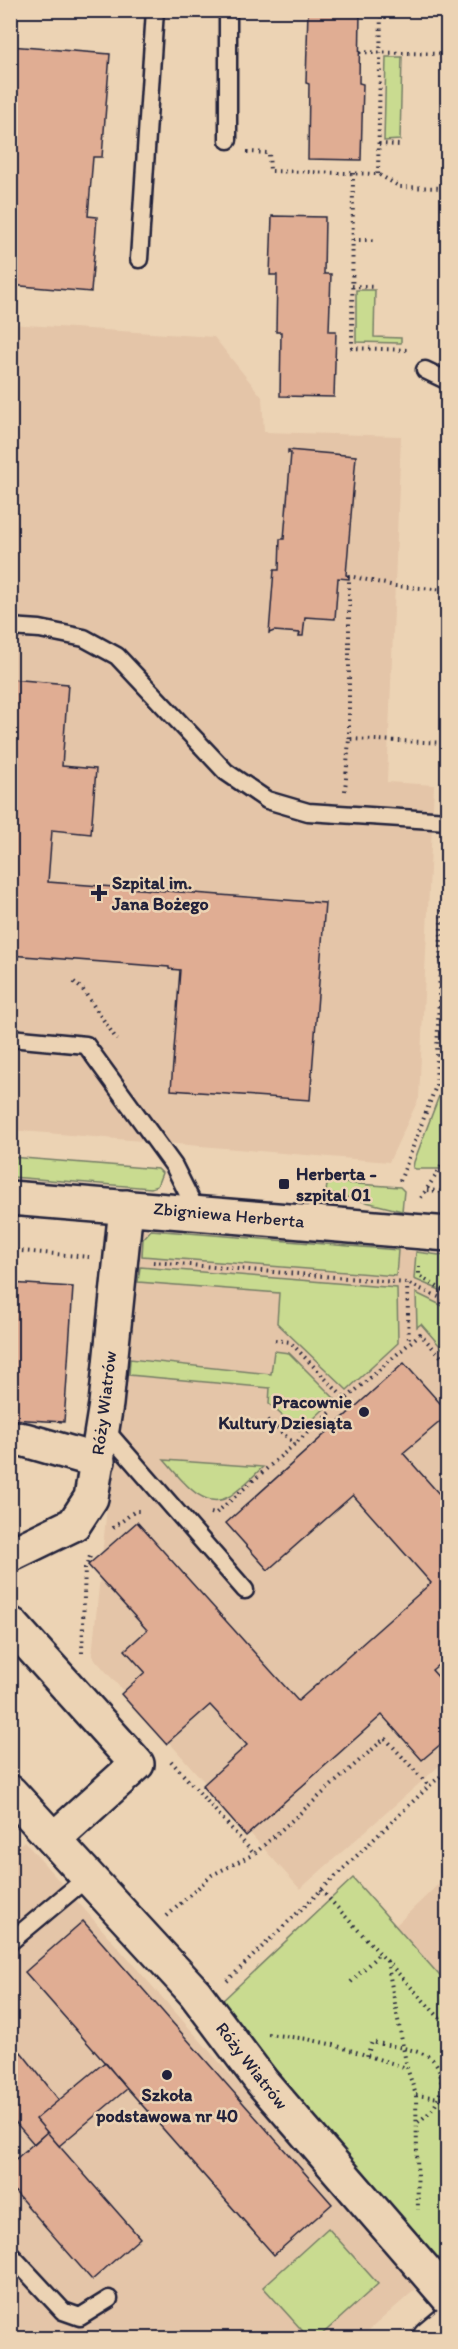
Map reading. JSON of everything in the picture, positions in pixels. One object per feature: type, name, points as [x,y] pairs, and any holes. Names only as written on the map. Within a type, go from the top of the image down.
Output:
[{"type":"street","name":"Zbigniewa Herberta","points":[[10,1198],[447,1234]]},
{"type":"street","name":"Róży Wiatrów","points":[[10,1555],[74,1524],[91,1498],[98,1461],[126,1207]]},
{"type":"street","points":[[10,1438],[25,1440],[98,1461]]},
{"type":"street","points":[[11,1630],[137,1764],[54,1839]]},
{"type":"street","name":"Róży Wiatrów","points":[[10,1792],[145,1936],[204,2003],[262,2082],[447,2297]]},
{"type":"street","points":[[430,2338],[447,2323]]},
{"type":"lane","points":[[139,259],[154,10]]},
{"type":"lane","points":[[228,10],[233,146]]},
{"type":"lane","points":[[425,370],[447,381]]},
{"type":"lane","points":[[10,627],[40,629],[84,638],[117,656],[226,772],[267,800],[308,812],[342,816],[446,821]]},
{"type":"lane","points":[[10,1038],[86,1045],[174,1166],[197,1212]]},
{"type":"lane","points":[[102,1426],[245,1590]]},
{"type":"lane","points":[[10,1942],[89,1876]]},
{"type":"lane","points":[[10,2254],[63,2311],[80,2318],[109,2299]]},
{"type":"path","points":[[378,174],[381,10]]},
{"type":"path","points":[[360,52],[447,54]]},
{"type":"path","points":[[379,144],[400,144]]},
{"type":"path","points":[[233,146],[269,153],[270,171],[378,174],[400,187],[447,188]]},
{"type":"path","points":[[353,174],[352,348],[420,350]]},
{"type":"path","points":[[352,240],[376,240]]},
{"type":"path","points":[[352,286],[375,287]]},
{"type":"path","points":[[342,816],[349,739],[349,576],[395,586],[447,590]]},
{"type":"path","points":[[400,1181],[436,1086],[446,821],[447,703]]},
{"type":"path","points":[[349,739],[447,743]]},
{"type":"path","points":[[427,1190],[447,1192]]},
{"type":"path","points":[[10,1250],[407,1283],[447,1301]]},
{"type":"path","points":[[407,1283],[409,1343]]},
{"type":"path","points":[[105,1535],[135,1511],[145,1511],[153,1518],[189,1509],[215,1514],[420,1334],[447,1364]]},
{"type":"path","points":[[275,1340],[290,1342],[346,1400]]},
{"type":"path","points":[[267,1420],[295,1443]]},
{"type":"path","points":[[81,1661],[85,1568],[93,1550]]},
{"type":"path","points":[[145,1936],[212,1875],[254,1854],[386,1738],[429,1786]]},
{"type":"path","points":[[168,1757],[254,1854]]},
{"type":"path","points":[[204,2003],[447,1770]]},
{"type":"path","points":[[321,1890],[447,2027]]},
{"type":"path","points":[[351,1982],[380,1953]]},
{"type":"path","points":[[387,1961],[407,2068],[416,2095],[417,2217]]},
{"type":"path","points":[[266,2034],[308,2039],[407,2068]]},
{"type":"path","points":[[367,2056],[372,2042],[429,2057],[439,2068],[441,2082],[439,2098],[433,2109],[416,2124]]},
{"type":"path","points":[[416,2095],[447,2099]]},
{"type":"shaded area","points":[[10,324],[214,337],[262,397],[264,432],[401,436],[387,782],[434,785],[419,1098],[389,1162],[11,1130]]},
{"type":"shaded area","points":[[135,1229],[402,1250],[447,1256],[447,1759],[300,1889],[92,1656]]},
{"type":"shaded area","points":[[24,1841],[418,2287],[360,2338],[11,2338],[10,1853]]},
{"type":"shaded area","points":[[447,1876],[447,1984],[395,1926]]},
{"type":"green space","points":[[386,57],[402,57],[400,140],[384,141]]},
{"type":"green space","points":[[356,290],[375,290],[374,337],[401,338],[401,343],[356,342]]},
{"type":"green space","points":[[447,901],[448,1027],[444,1027]]},
{"type":"green space","points":[[445,1051],[448,1051],[447,1169],[416,1169],[413,1168],[414,1162],[442,1088]]},
{"type":"green space","points":[[10,1157],[158,1169],[162,1173],[157,1186],[151,1188],[11,1177]]},
{"type":"green space","points":[[329,1182],[400,1187],[404,1191],[402,1211],[326,1192]]},
{"type":"green space","points":[[151,1230],[398,1250],[396,1276],[142,1256],[143,1239]]},
{"type":"green space","points":[[416,1252],[447,1256],[447,1293],[414,1279]]},
{"type":"green space","points":[[140,1267],[397,1288],[398,1343],[347,1390],[277,1323],[279,1293],[138,1282]]},
{"type":"green space","points":[[416,1293],[447,1308],[447,1354],[421,1324],[417,1327]]},
{"type":"green space","points":[[274,1351],[289,1353],[335,1399],[300,1431],[269,1404],[270,1388],[129,1375],[130,1359],[271,1374]]},
{"type":"green space","points":[[164,1460],[263,1467],[230,1496],[220,1500],[211,1500],[193,1491]]},
{"type":"green space","points":[[353,1878],[447,1984],[447,2276],[220,2003]]},
{"type":"green space","points":[[328,2228],[378,2284],[318,2338],[309,2338],[263,2287]]},
{"type":"building","points":[[308,10],[360,10],[359,83],[363,84],[361,160],[308,159],[309,84],[306,83]]},
{"type":"building","points":[[10,46],[110,54],[102,157],[93,157],[88,216],[97,217],[91,292],[10,285],[10,168],[13,139],[10,139]]},
{"type":"building","points":[[272,216],[325,217],[324,274],[331,274],[329,331],[336,331],[334,397],[280,396],[281,332],[276,332],[277,275],[270,275]]},
{"type":"building","points":[[288,450],[356,456],[346,575],[349,579],[338,578],[335,619],[305,617],[303,636],[299,636],[300,633],[274,631],[269,633],[274,570],[279,570],[280,539],[284,539],[291,453],[288,453]]},
{"type":"building","name":"Szpital im. Jana Bożego","points":[[10,679],[68,684],[62,766],[96,769],[91,834],[52,830],[48,882],[325,903],[310,1100],[171,1090],[180,970],[169,969],[169,967],[10,955]]},
{"type":"building","points":[[10,1283],[73,1287],[64,1422],[10,1419]]},
{"type":"building","points":[[404,1363],[448,1412],[448,1415],[403,1453],[440,1495],[448,1489],[448,1657],[432,1670],[448,1688],[448,1738],[422,1760],[382,1715],[246,1836],[202,1786],[247,1745],[210,1705],[166,1744],[121,1694],[145,1672],[125,1650],[147,1630],[88,1565],[137,1522],[298,1701],[431,1583],[353,1495],[268,1570],[226,1523]]},
{"type":"building","name":"Szkoła podstawowa nr 40","points":[[83,1921],[332,2204],[274,2255],[25,1972]]},
{"type":"building","points":[[21,2052],[59,2100],[36,2119],[47,2132],[34,2144],[10,2116],[10,2061]]},
{"type":"building","points":[[105,2062],[127,2089],[59,2146],[36,2119]]},
{"type":"building","points":[[47,2132],[140,2238],[92,2280],[10,2186],[10,2164]]},
{"type":"place","name":"Szpital im. Jana Bożego","points":[[99,893]]},
{"type":"place","name":"Herberta - szpital 01","points":[[284,1184]]},
{"type":"place","name":"Pracownie Kultury Dziesiąta","points":[[364,1412]]},
{"type":"place","name":"Szkoła podstawowa nr 40","points":[[167,2075]]}]
